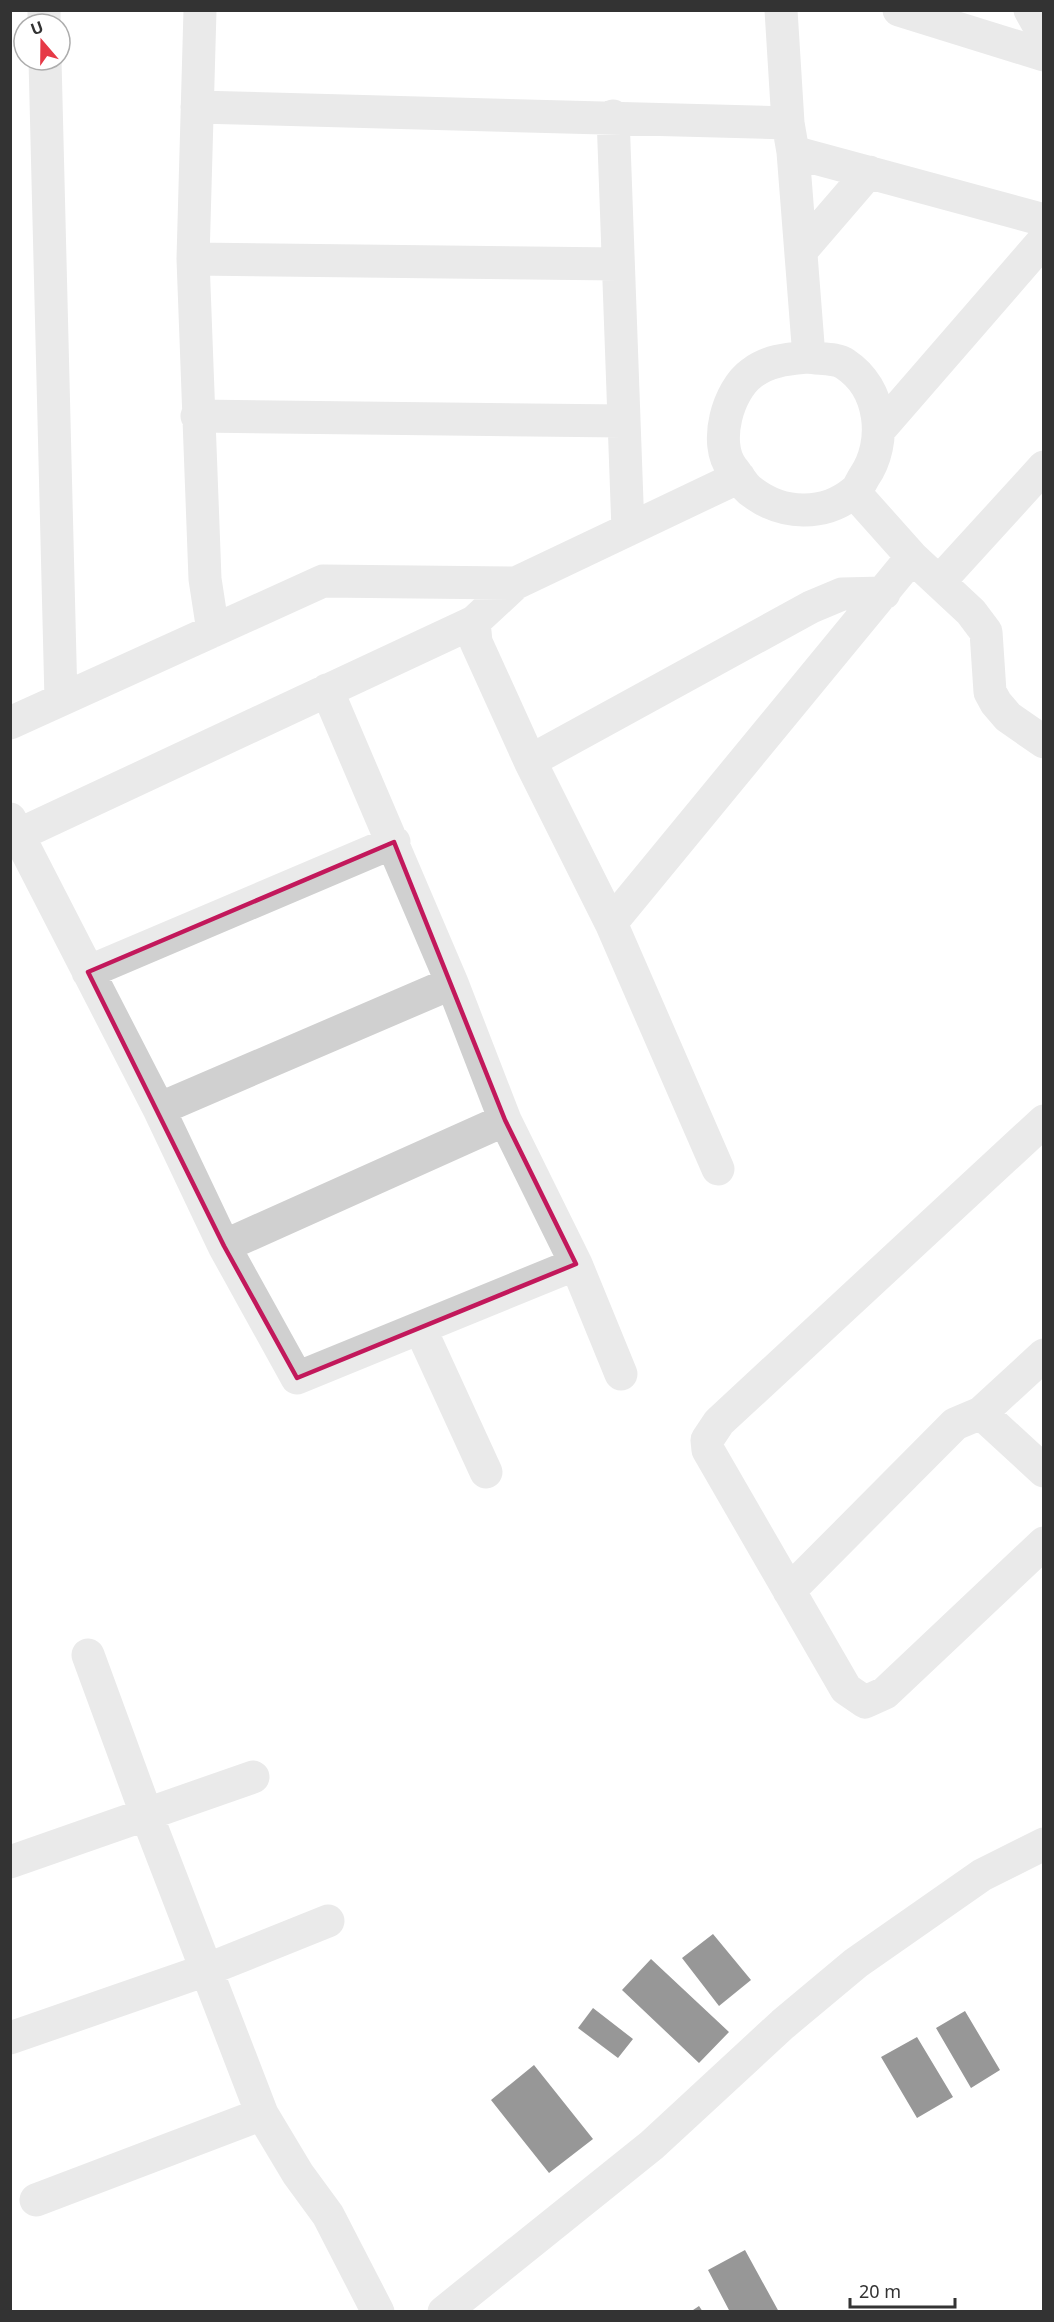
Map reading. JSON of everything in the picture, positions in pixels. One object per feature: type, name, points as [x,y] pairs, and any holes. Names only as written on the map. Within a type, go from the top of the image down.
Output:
[{"type":"street","points":[[200,10],[193,259],[197,416],[205,579],[213,631]]},
{"type":"street","points":[[781,10],[809,357]]},
{"type":"street","points":[[899,10],[1044,55]]},
{"type":"street","points":[[1030,10],[1044,35]]},
{"type":"street","points":[[45,72],[61,700]]},
{"type":"street","points":[[197,107],[613,116],[790,138],[869,172],[1044,220]]},
{"type":"street","points":[[613,116],[628,530]]},
{"type":"street","points":[[801,251],[869,172]]},
{"type":"street","points":[[880,429],[1044,240]]},
{"type":"street","points":[[193,259],[618,264]]},
{"type":"street","points":[[809,357],[844,363],[872,393],[880,429],[872,465],[854,492],[821,508],[787,511],[751,492],[727,461],[723,423],[734,396],[752,373],[778,360],[809,357]]},
{"type":"street","points":[[197,416],[623,421]]},
{"type":"street","points":[[939,582],[1044,467]]},
{"type":"street","points":[[576,1264],[297,1378],[224,1246],[159,1109],[14,827],[327,690],[474,622],[516,583],[739,477]]},
{"type":"street","points":[[854,492],[912,557],[971,612],[986,632],[990,692],[996,703],[1008,717],[1044,742]]},
{"type":"street","points":[[611,923],[912,557]]},
{"type":"street","points":[[10,723],[323,581],[516,583]]},
{"type":"street","points":[[530,761],[811,607],[842,594],[884,593]]},
{"type":"street","points":[[474,622],[476,642],[530,761],[611,923],[718,1169]]},
{"type":"street","points":[[327,690],[452,982],[505,1120],[576,1264],[621,1374]]},
{"type":"street","points":[[88,972],[394,842]]},
{"type":"street","points":[[159,1109],[452,982]]},
{"type":"street","points":[[224,1246],[505,1120]]},
{"type":"street","points":[[1044,1121],[719,1422],[707,1440],[708,1450],[846,1689],[865,1702],[885,1692],[1044,1543]]},
{"type":"street","points":[[420,1328],[486,1472]]},
{"type":"street","points":[[789,1591],[955,1424],[981,1413],[1044,1355]]},
{"type":"street","points":[[981,1413],[1044,1471]]},
{"type":"street","points":[[88,1654],[146,1814],[262,2115],[298,2174],[328,2215],[378,2312]]},
{"type":"street","points":[[10,1862],[253,1777]]},
{"type":"street","points":[[444,2312],[652,2145],[783,2024],[856,1963],[982,1875],[1044,1844]]},
{"type":"street","points":[[10,2038],[206,1970],[328,1921]]},
{"type":"street","points":[[36,2200],[262,2115]]},
{"type":"highlighted area","points":[[394,842],[505,1120],[576,1264],[297,1378],[224,1246],[88,972]]},
{"type":"building","points":[[713,1934],[751,1980],[719,2006],[682,1958]]},
{"type":"building","points":[[651,1959],[729,2032],[699,2063],[622,1990]]},
{"type":"building","points":[[593,2008],[633,2039],[618,2058],[578,2028]]},
{"type":"building","points":[[965,2011],[1000,2070],[971,2088],[936,2028]]},
{"type":"building","points":[[917,2037],[953,2097],[917,2118],[881,2057]]},
{"type":"building","points":[[534,2065],[593,2139],[549,2173],[491,2100]]},
{"type":"building","points":[[745,2250],[779,2312],[730,2312],[708,2270]]},
{"type":"building","points":[[699,2306],[703,2312],[690,2312]]}]
